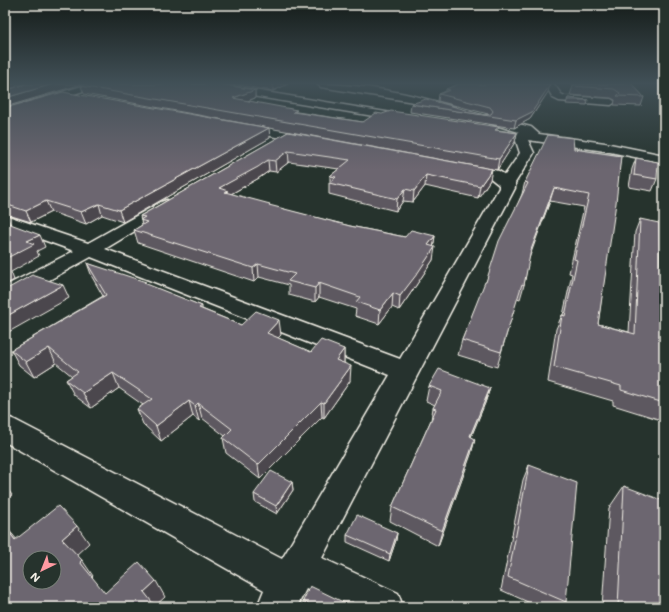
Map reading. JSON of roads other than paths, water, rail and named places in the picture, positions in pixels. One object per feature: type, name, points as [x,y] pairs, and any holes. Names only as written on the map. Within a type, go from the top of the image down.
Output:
[{"type":"street","points":[[373,113],[419,120]]},
{"type":"street","points":[[475,116],[526,130],[535,137]]},
{"type":"street","points":[[218,123],[326,142]]},
{"type":"street","points":[[481,129],[605,147],[664,159]]},
{"type":"street","points":[[266,147],[287,135]]},
{"type":"street","points":[[288,585],[507,188],[507,183],[527,153],[520,135]]},
{"type":"street","points":[[442,164],[494,174],[507,183]]},
{"type":"street","points":[[5,295],[90,250],[178,198]]},
{"type":"street","points":[[5,220],[90,250],[406,371]]},
{"type":"street","points":[[5,428],[288,585],[384,607]]}]
